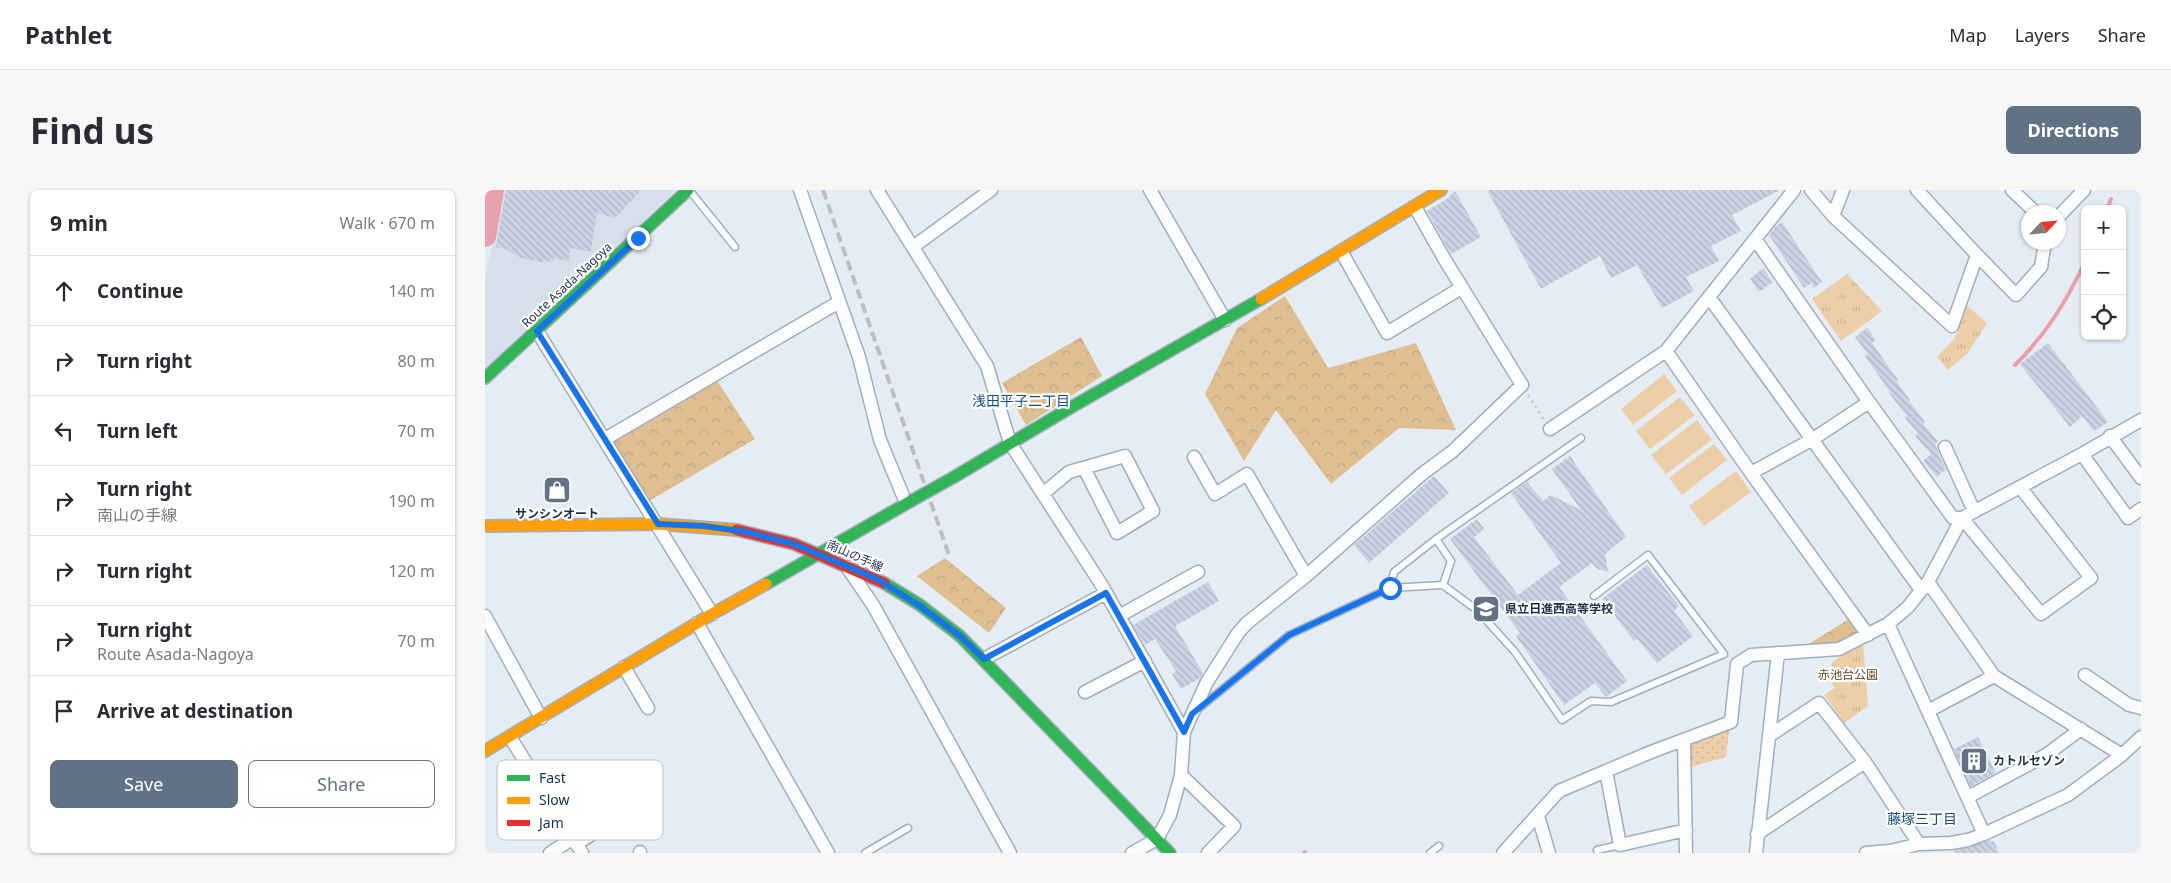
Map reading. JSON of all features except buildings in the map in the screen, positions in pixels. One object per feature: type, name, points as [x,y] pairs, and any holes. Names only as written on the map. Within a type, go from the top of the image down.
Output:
[{"type":"street","name":"Route Asada-Nagoya","points":[[485,378],[688,190]]},
{"type":"street","points":[[800,190],[859,357],[880,440],[908,502]]},
{"type":"street","points":[[877,190],[987,366],[1010,443],[1044,493],[1106,593],[1184,732]]},
{"type":"street","points":[[913,248],[991,190]]},
{"type":"street","points":[[1150,190],[1225,320]]},
{"type":"street","points":[[485,751],[712,614],[819,555],[1225,320],[1441,190]]},
{"type":"street","points":[[1550,429],[1666,351],[1794,190]]},
{"type":"street","points":[[1811,190],[1833,216],[1952,326],[1977,255]]},
{"type":"street","points":[[1833,216],[1843,190]]},
{"type":"street","points":[[1917,190],[2015,295],[2041,267],[2044,250]]},
{"type":"street","points":[[2012,190],[2028,205]]},
{"type":"street","points":[[2066,209],[2084,190]]},
{"type":"street","points":[[1132,853],[1157,839],[1170,815],[1181,775],[1184,732],[1207,682],[1238,633],[1422,474],[1453,451],[1522,386],[1461,288],[1415,207]]},
{"type":"street","points":[[1755,239],[1953,518],[1962,518],[2141,420]]},
{"type":"street","points":[[1341,251],[1387,332],[1461,288]]},
{"type":"street","points":[[1709,296],[1813,439],[1994,676],[2122,755]]},
{"type":"street","points":[[605,439],[839,302]]},
{"type":"street","points":[[537,331],[712,614]]},
{"type":"street","points":[[1666,351],[1868,635]]},
{"type":"street","points":[[1751,473],[1813,439],[1869,402]]},
{"type":"street","points":[[2111,436],[2141,478]]},
{"type":"street","points":[[1945,447],[1974,511]]},
{"type":"street","points":[[2082,454],[2128,518],[2141,509]]},
{"type":"street","points":[[1044,493],[1069,472],[1125,456],[1153,511],[1117,533],[1084,468]]},
{"type":"street","points":[[1194,457],[1215,494],[1247,474],[1306,576]]},
{"type":"street","points":[[1962,518],[2041,614],[2091,578],[2020,487]]},
{"type":"street","points":[[1503,853],[1559,792],[1606,771],[1731,722],[1737,664],[1751,655],[1839,649],[1887,624],[1908,607],[1925,586],[1962,518]]},
{"type":"street","name":"南山の手線","points":[[485,526],[658,524],[704,526],[747,532],[794,544],[877,579],[920,606],[960,636],[1170,853]]},
{"type":"street","points":[[846,566],[873,605],[1010,853]]},
{"type":"street","points":[[1119,616],[1199,572]]},
{"type":"street","points":[[984,659],[1106,593]]},
{"type":"street","points":[[485,616],[541,718]]},
{"type":"street","points":[[697,623],[828,853]]},
{"type":"street","points":[[1887,624],[1984,834]]},
{"type":"street","points":[[1756,853],[1778,653]]},
{"type":"street","points":[[1085,692],[1145,661]]},
{"type":"street","points":[[624,667],[648,708]]},
{"type":"street","points":[[2085,675],[2129,706],[2141,708]]},
{"type":"street","points":[[1928,712],[1994,676]]},
{"type":"street","points":[[1769,736],[1819,703],[1865,762],[1919,844]]},
{"type":"street","points":[[1968,797],[2046,755],[2081,728]]},
{"type":"street","points":[[510,737],[524,760]]},
{"type":"street","points":[[1866,853],[1890,851],[1919,844],[1951,843],[1968,840],[1984,834],[2068,794],[2122,755],[2141,737]]},
{"type":"street","points":[[1685,740],[1686,853]]},
{"type":"street","points":[[1757,834],[1865,762]]},
{"type":"street","points":[[1606,771],[1620,845],[1686,830]]},
{"type":"street","points":[[1181,775],[1234,826],[1208,853]]},
{"type":"street","points":[[1538,816],[1549,853]]},
{"type":"street","points":[[550,853],[577,845]]},
{"type":"lane","points":[[688,190],[735,247]]},
{"type":"lane","points":[[1390,588],[1394,572],[1581,438]]},
{"type":"lane","points":[[1437,540],[1451,561],[1443,585]]},
{"type":"lane","points":[[1192,714],[1289,635],[1390,588],[1443,585],[1477,610],[1515,652],[1563,720],[1591,701],[1611,702],[1724,654],[1648,555],[1594,596]]},
{"type":"lane","points":[[865,853],[907,828]]},
{"type":"lane","points":[[1597,850],[1620,845]]},
{"type":"lane","points":[[1430,853],[1439,846]]},
{"type":"path","points":[[1522,386],[1541,415]]},
{"type":"shaded area","points":[[502,190],[676,190],[485,368],[485,280]]},
{"type":"green space","points":[[1847,274],[1882,311],[1841,341],[1812,299]]},
{"type":"green space","points":[[1285,296],[1328,368],[1416,343],[1456,430],[1399,428],[1331,484],[1276,410],[1244,461],[1205,394],[1237,328]]},
{"type":"green space","points":[[1967,306],[1987,323],[1967,354],[1948,370],[1937,357],[1955,338]]},
{"type":"green space","points":[[1081,337],[1102,376],[1026,425],[1002,383]]},
{"type":"green space","points":[[1664,374],[1677,391],[1633,425],[1621,409]]},
{"type":"green space","points":[[716,379],[755,439],[649,501],[614,445],[615,438]]},
{"type":"green space","points":[[1680,397],[1695,415],[1650,449],[1636,431]]},
{"type":"green space","points":[[1697,420],[1712,440],[1666,474],[1651,455]]},
{"type":"green space","points":[[1714,444],[1727,460],[1682,495],[1669,478]]},
{"type":"green space","points":[[1736,471],[1751,492],[1704,526],[1689,506]]},
{"type":"green space","points":[[945,558],[1006,608],[989,633],[917,576]]},
{"type":"green space","points":[[1849,619],[1860,633],[1839,643],[1807,645]]},
{"type":"green space","name":"赤池台公園","points":[[1863,643],[1868,706],[1844,723],[1824,695],[1835,688],[1830,681],[1832,662]]},
{"type":"green space","points":[[1730,724],[1726,757],[1687,768],[1687,742]]},
{"type":"waterway","points":[[485,236],[493,190]]},
{"type":"waterway","points":[[2109,205],[2111,199]]},
{"type":"waterway","points":[[2015,365],[2046,329],[2071,290],[2081,270]]},
{"type":"railway","points":[[823,190],[950,558]]},
{"type":"traffic: fast","points":[[485,378],[688,190]]},
{"type":"traffic: fast","points":[[954,477],[1075,405],[1261,299]]},
{"type":"traffic: fast","points":[[911,501],[954,477]]},
{"type":"traffic: fast","points":[[766,584],[911,501]]},
{"type":"traffic: fast","points":[[884,583],[920,605],[960,636],[1170,853]]},
{"type":"traffic: slow","points":[[1261,299],[1441,190]]},
{"type":"traffic: slow","points":[[485,526],[658,524],[737,530]]},
{"type":"traffic: slow","points":[[485,751],[712,614],[766,584]]},
{"type":"traffic: jam","points":[[737,530],[794,544],[884,583]]},
{"type":"place","name":"サンシンオート","points":[[557,490]]},
{"type":"place","name":"県立日進西高等学校","points":[[1486,609]]},
{"type":"place","name":"カトルセゾン","points":[[1974,761]]},
{"type":"district","name":"浅田平子二丁目","points":[[1021,401]]},
{"type":"district","name":"藤塚三丁目","points":[[1922,819]]},
{"type":"route","points":[[638,238],[537,331],[658,524],[704,526],[747,532],[794,544],[877,579],[920,606],[960,636],[984,659],[1106,593],[1184,732],[1192,714],[1289,635],[1390,588]]}]
